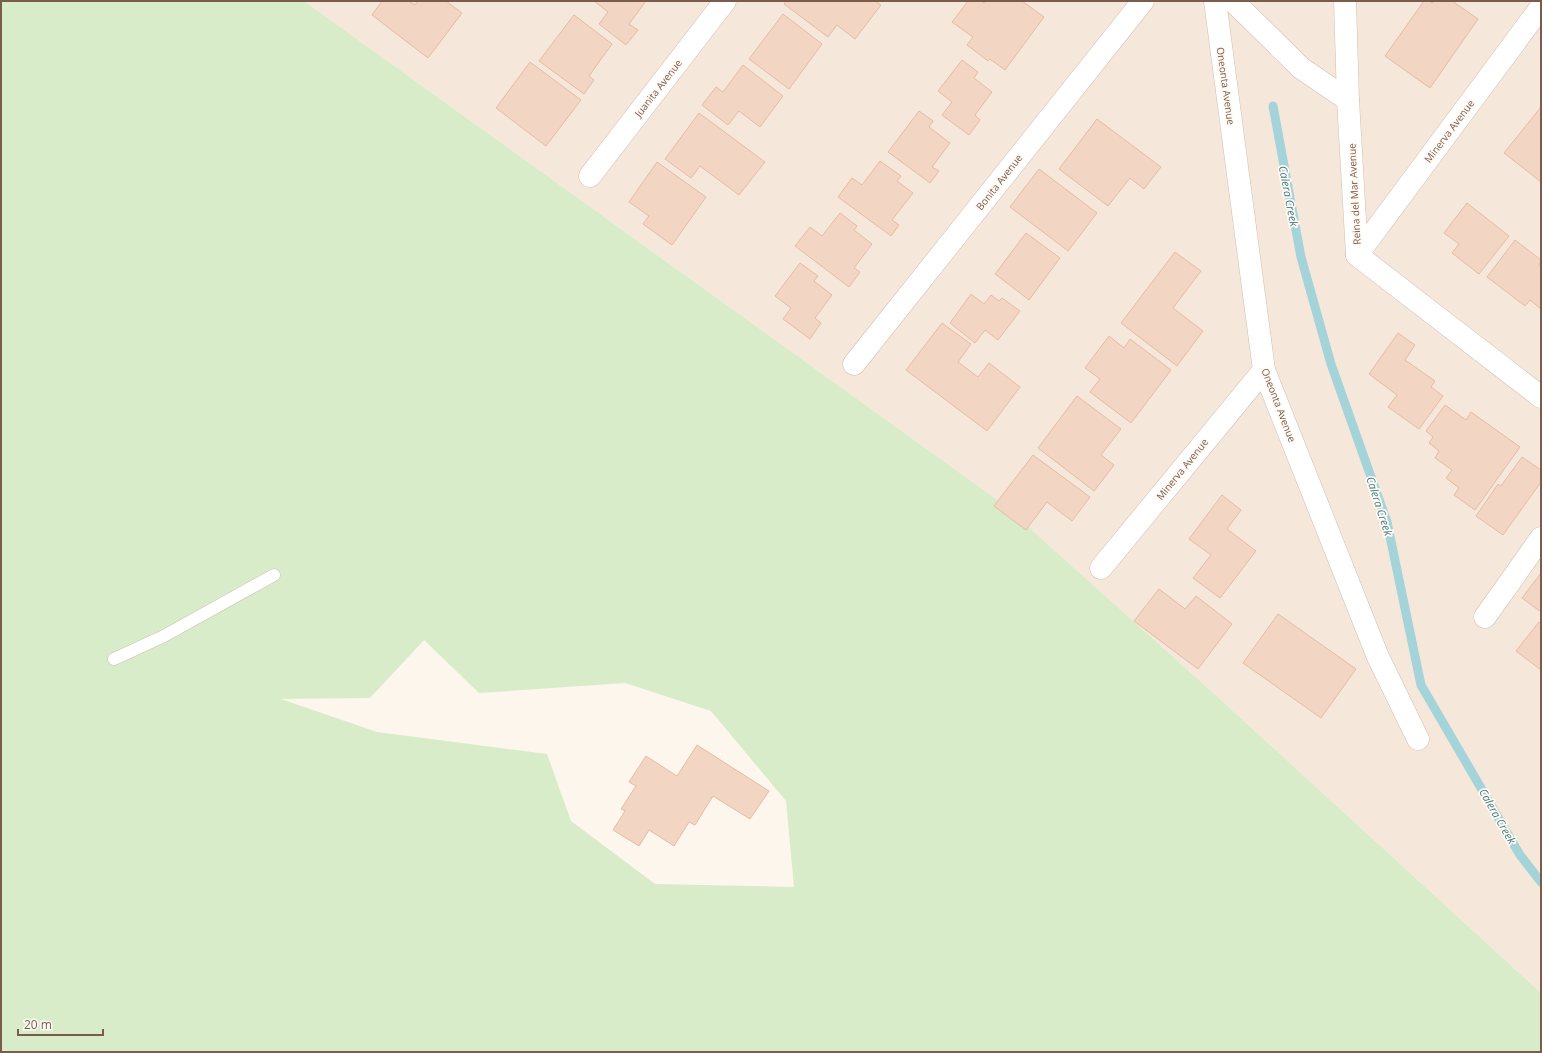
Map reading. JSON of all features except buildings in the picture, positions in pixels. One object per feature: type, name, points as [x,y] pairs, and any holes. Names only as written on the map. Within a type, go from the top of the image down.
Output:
[{"type":"street","name":"Juanita Avenue","points":[[590,176],[725,1]]},
{"type":"street","name":"Bonita Avenue","points":[[854,364],[1143,1]]},
{"type":"street","name":"Oneonta Avenue","points":[[1215,1],[1264,370],[1378,657],[1418,739]]},
{"type":"street","points":[[1233,1],[1301,68],[1348,100]]},
{"type":"street","name":"Reina del Mar Avenue","points":[[1344,1],[1357,254],[1541,397]]},
{"type":"street","name":"Minerva Avenue","points":[[1357,254],[1541,7]]},
{"type":"street","name":"Minerva Avenue","points":[[1101,568],[1264,370]]},
{"type":"street","points":[[1485,617],[1541,538]]},
{"type":"lane","points":[[114,659],[164,636],[274,575]]},
{"type":"shaded area","points":[[304,1],[1541,1],[1541,993],[1221,700],[1003,504]]},
{"type":"green space","points":[[1,1],[304,1],[1003,504],[1221,700],[1541,993],[1541,1052],[1,1052]],"holes":[[[424,640],[479,693],[625,683],[711,711],[786,801],[794,887],[655,884],[571,821],[547,754],[377,732],[281,699],[370,698]]]},
{"type":"waterway","name":"Calera Creek","points":[[1273,106],[1301,257],[1331,364],[1387,522],[1421,685],[1520,855],[1541,882]]}]
